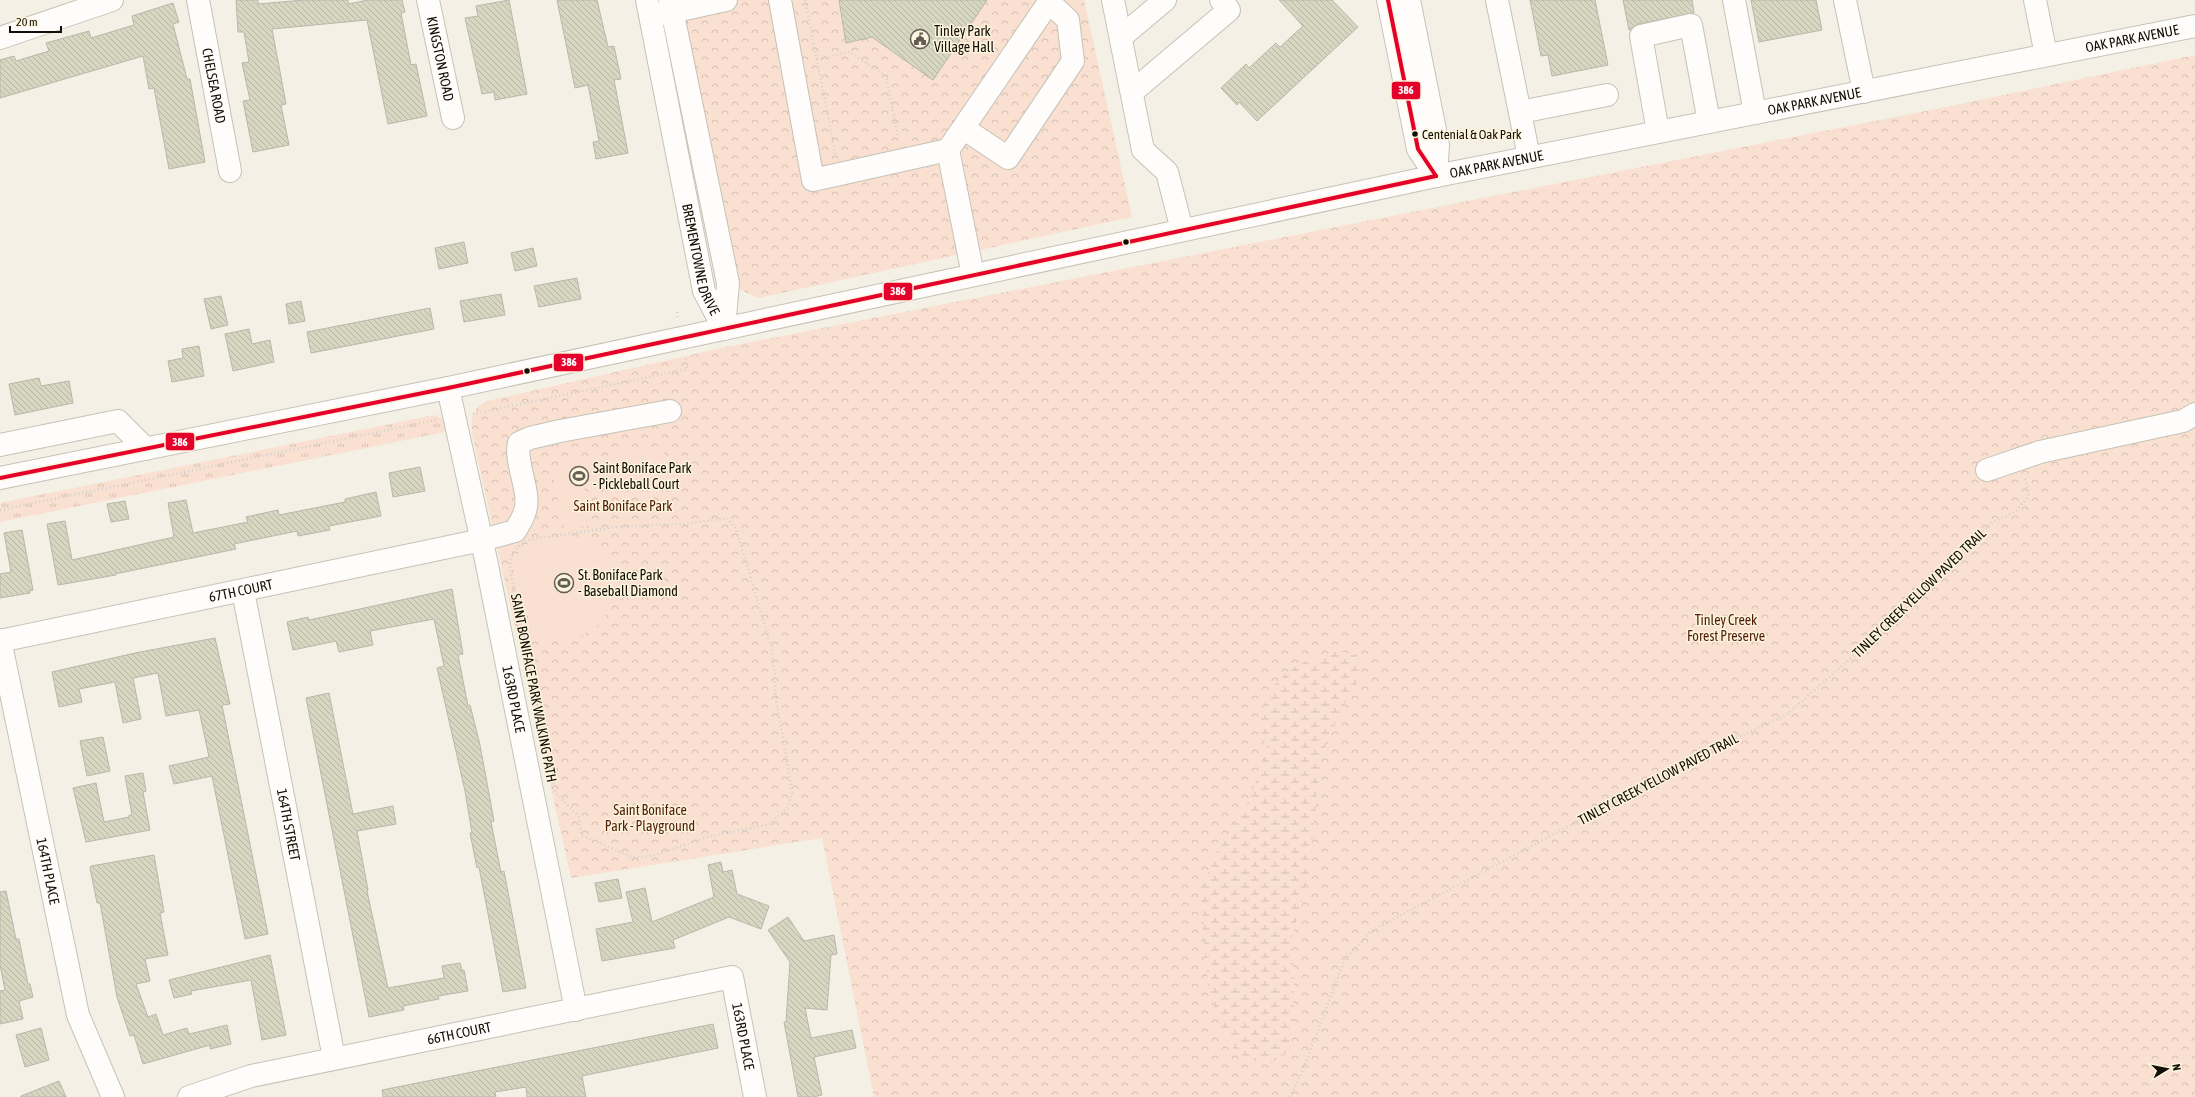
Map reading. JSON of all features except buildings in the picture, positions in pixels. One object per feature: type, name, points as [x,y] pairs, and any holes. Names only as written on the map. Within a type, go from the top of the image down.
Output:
[{"type":"street","points":[[0,38],[112,0]]},
{"type":"street","name":"CHELSEA ROAD","points":[[198,0],[230,171]]},
{"type":"street","name":"KINGSTON ROAD","points":[[428,0],[453,118]]},
{"type":"street","points":[[648,9],[726,0]]},
{"type":"street","points":[[780,0],[813,180],[948,150],[963,128],[1017,49],[1049,2],[1068,20],[1074,61],[1008,158],[963,128]]},
{"type":"street","points":[[1112,0],[1144,150],[1167,172],[1182,230]]},
{"type":"street","points":[[1121,37],[1165,0]]},
{"type":"street","points":[[1132,92],[1229,10],[1221,0]]},
{"type":"street","points":[[1388,0],[1418,149],[1436,176]]},
{"type":"street","points":[[1409,0],[1438,145],[1436,176]]},
{"type":"street","points":[[1498,0],[1529,157]]},
{"type":"street","points":[[1734,0],[1755,113]]},
{"type":"street","points":[[1845,0],[1864,92]]},
{"type":"street","points":[[2035,0],[2046,55]]},
{"type":"street","name":"BREMENTOWNE DRIVE","points":[[671,6],[728,283],[724,329]]},
{"type":"street","name":"BREMENTOWNE DRIVE","points":[[648,9],[704,291],[724,329]]},
{"type":"street","points":[[1658,132],[1641,36],[1691,25],[1709,122]]},
{"type":"street","name":"OAK PARK AVENUE","points":[[0,478],[448,388],[1436,176],[2195,26]]},
{"type":"street","points":[[1520,112],[1607,94]]},
{"type":"street","points":[[948,150],[973,275]]},
{"type":"street","name":"163RD PLACE","points":[[448,388],[482,540],[576,1010]]},
{"type":"street","name":"67TH COURT","points":[[0,640],[243,591],[482,540],[514,531],[525,513],[525,491],[517,453],[519,443],[530,438],[560,431],[670,412]]},
{"type":"street","points":[[1987,470],[2017,459],[2183,421],[2195,414]]},
{"type":"street","points":[[0,445],[118,421],[146,449]]},
{"type":"street","name":"164TH STREET","points":[[243,591],[334,1058]]},
{"type":"street","name":"164TH PLACE","points":[[0,640],[78,1015],[113,1097]]},
{"type":"street","name":"163RD PLACE","points":[[732,977],[755,1097]]},
{"type":"street","name":"66TH COURT","points":[[189,1097],[251,1076],[732,977]]},
{"type":"path","points":[[806,0],[837,161]]},
{"type":"path","points":[[817,59],[850,52],[886,76],[898,137]]},
{"type":"path","points":[[473,414],[687,369]]},
{"type":"path","points":[[0,510],[438,420]]},
{"type":"path","name":"TINLEY CREEK YELLOW PAVED TRAIL","points":[[1290,1097],[1303,1070],[1344,962],[1371,931],[1604,807],[1694,756],[1786,715],[1898,617],[1930,581],[1994,522],[2015,512],[2029,496],[2028,483],[2017,459]]},
{"type":"path","name":"SAINT BONIFACE PARK WALKING PATH","points":[[727,518],[736,529],[771,646],[775,675],[775,692],[792,792],[788,807],[770,824],[707,837],[652,856],[632,857],[581,835],[579,817],[555,792],[510,569],[511,558],[517,547],[531,539],[623,526],[685,524],[711,519],[727,518]]},
{"type":"green space","points":[[679,0],[1084,0],[1132,217],[758,298],[739,289]]},
{"type":"green space","name":"Tinley Creek Forest Preserve","points":[[2195,55],[2195,1097],[874,1097],[822,838],[571,878],[472,434],[473,414],[478,407],[487,401],[726,347],[1951,106]]},
{"type":"green space","points":[[435,415],[444,420],[450,431],[0,522],[0,503]]},
{"type":"green space","points":[[662,445],[669,482],[608,494],[606,485],[584,489],[590,525],[565,530],[556,494],[552,466]]},
{"type":"green space","name":"St. Boniface Park - Baseball Diamond","points":[[576,536],[579,543],[592,540],[604,555],[611,570],[613,587],[612,602],[606,616],[595,628],[580,636],[561,639],[550,638],[532,631],[529,615],[521,616],[514,576],[516,556],[521,549],[530,543]]},
{"type":"green space","points":[[1337,651],[1357,655],[1360,677],[1342,708],[1321,756],[1309,873],[1292,938],[1294,984],[1293,1024],[1288,1052],[1271,1063],[1255,1061],[1238,1053],[1222,1033],[1208,985],[1201,898],[1211,861],[1245,808],[1263,764],[1267,747],[1257,722],[1273,687],[1286,673],[1302,663]]},
{"type":"transit line","name":"386","points":[[1388,0],[1418,149],[1436,176]]},
{"type":"transit line","name":"386","points":[[0,478],[448,388],[1436,176]]},
{"type":"place","name":"Tinley Park Village Hall","points":[[920,39]]},
{"type":"place","name":"Centenial & Oak Park","points":[[1415,134]]},
{"type":"place","name":"Saint Boniface Park - Pickleball Court","points":[[579,476]]},
{"type":"place","name":"St. Boniface Park - Baseball Diamond","points":[[564,583]]},
{"type":"park label","name":"Saint Boniface Park","points":[[623,506]]},
{"type":"park label","name":"Saint Boniface Park - Playground","points":[[650,818]]}]
